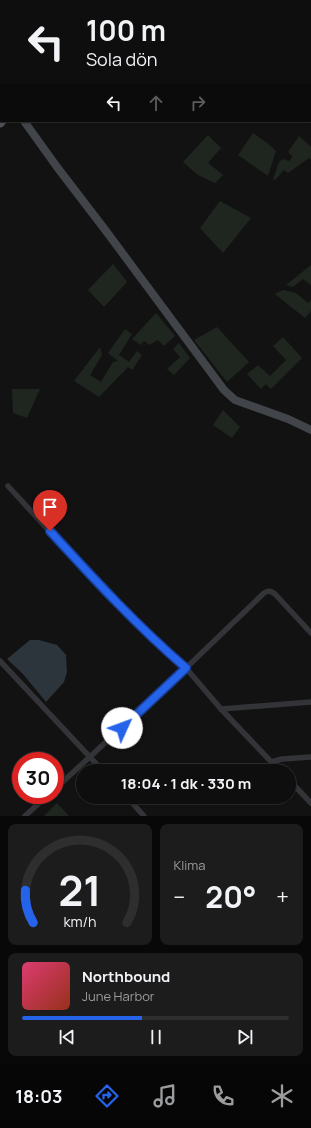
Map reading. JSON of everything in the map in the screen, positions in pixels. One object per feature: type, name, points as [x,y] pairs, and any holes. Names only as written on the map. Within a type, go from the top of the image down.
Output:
[{"type":"street","points":[[25,122],[224,390],[235,400],[288,419],[311,430]]},
{"type":"street","points":[[8,486],[102,588],[166,651],[186,668],[221,709],[271,762],[282,759],[311,757]]},
{"type":"street","points":[[64,781],[186,668],[264,593],[271,591],[275,594],[311,633]]},
{"type":"street","points":[[0,661],[96,764]]},
{"type":"street","points":[[221,709],[311,702]]},
{"type":"street","points":[[296,787],[311,803]]},
{"type":"street","points":[[25,816],[38,804]]},
{"type":"street","points":[[133,804],[144,816]]},
{"type":"shaded area","points":[[253,133],[276,151],[268,176],[238,155]]},
{"type":"shaded area","points":[[208,135],[221,148],[208,163],[223,175],[215,183],[198,175],[183,162]]},
{"type":"shaded area","points":[[299,136],[311,147],[311,160],[309,158],[288,173],[284,170],[275,180],[273,179],[279,162],[283,159],[290,161],[292,156],[288,152]]},
{"type":"shaded area","points":[[220,201],[251,218],[223,253],[200,228]]},
{"type":"shaded area","points":[[113,264],[127,282],[104,307],[88,290]]},
{"type":"shaded area","points":[[311,265],[311,285],[303,279],[293,287],[286,285]]},
{"type":"shaded area","points":[[283,290],[296,293],[308,303],[311,300],[311,311],[305,318],[275,294]]},
{"type":"shaded area","points":[[156,313],[175,336],[164,346],[158,340],[149,345],[144,341],[141,345],[132,339]]},
{"type":"shaded area","points":[[217,327],[249,362],[227,382],[194,340]]},
{"type":"shaded area","points":[[125,329],[132,334],[119,355],[129,362],[137,351],[142,355],[132,370],[128,367],[99,397],[74,381],[100,347],[102,355],[90,375],[101,382],[113,362],[118,361],[108,353]]},
{"type":"shaded area","points":[[283,337],[302,358],[271,389],[266,384],[261,389],[247,374],[258,365],[270,376],[286,360],[273,346]]},
{"type":"shaded area","points":[[179,343],[190,358],[174,375],[167,369],[180,357],[173,349]]},
{"type":"shaded area","points":[[12,389],[40,389],[27,418],[13,413]]},
{"type":"shaded area","points":[[223,410],[240,427],[232,438],[213,425]]},
{"type":"shaded area","points":[[30,640],[39,640],[57,645],[66,655],[67,672],[64,682],[46,702],[23,674],[7,659]]},
{"type":"shaded area","points":[[56,804],[58,804],[69,816],[44,816]]},
{"type":"route","points":[[50,531],[102,588],[166,651],[186,668],[122,728]]}]
